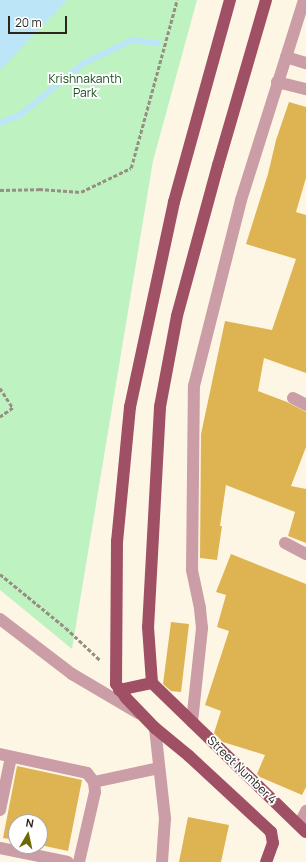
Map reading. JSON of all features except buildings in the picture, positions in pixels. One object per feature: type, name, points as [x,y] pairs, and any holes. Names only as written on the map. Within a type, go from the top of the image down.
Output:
[{"type":"main road","points":[[230,0],[174,202],[130,407],[117,541],[116,684],[119,690],[155,728],[189,756],[271,832],[273,843],[266,862]]},
{"type":"main road","points":[[119,690],[152,683],[148,627],[160,407],[177,316],[218,165],[266,0]]},
{"type":"main road","name":"Street Number 4","points":[[152,683],[176,709],[192,722],[303,829]]},
{"type":"street","points":[[192,722],[202,628],[200,608],[192,570],[194,386],[241,200],[304,0]]},
{"type":"street","points":[[286,57],[306,62]]},
{"type":"street","points":[[277,82],[306,89]]},
{"type":"street","points":[[293,398],[306,405]]},
{"type":"street","points":[[285,543],[306,554]]},
{"type":"street","points":[[0,619],[72,674],[144,717]]},
{"type":"street","points":[[155,728],[165,818],[162,862]]},
{"type":"street","points":[[0,810],[6,755],[87,774],[94,782],[95,792],[79,862]]},
{"type":"street","points":[[94,782],[160,768]]},
{"type":"street","points":[[303,829],[306,811]]},
{"type":"street","points":[[0,848],[68,862]]},
{"type":"path","points":[[0,190],[39,189],[81,192],[132,168],[177,0]]},
{"type":"path","points":[[0,388],[13,408],[0,417]]},
{"type":"path","points":[[0,574],[66,628],[116,675]]},
{"type":"green space","name":"Krishnakanth Park","points":[[0,0],[197,0],[153,161],[72,649],[0,590]]},
{"type":"water","points":[[0,0],[67,0],[0,70]]},
{"type":"waterway","points":[[0,123],[20,115],[84,63],[132,40],[158,43]]}]
